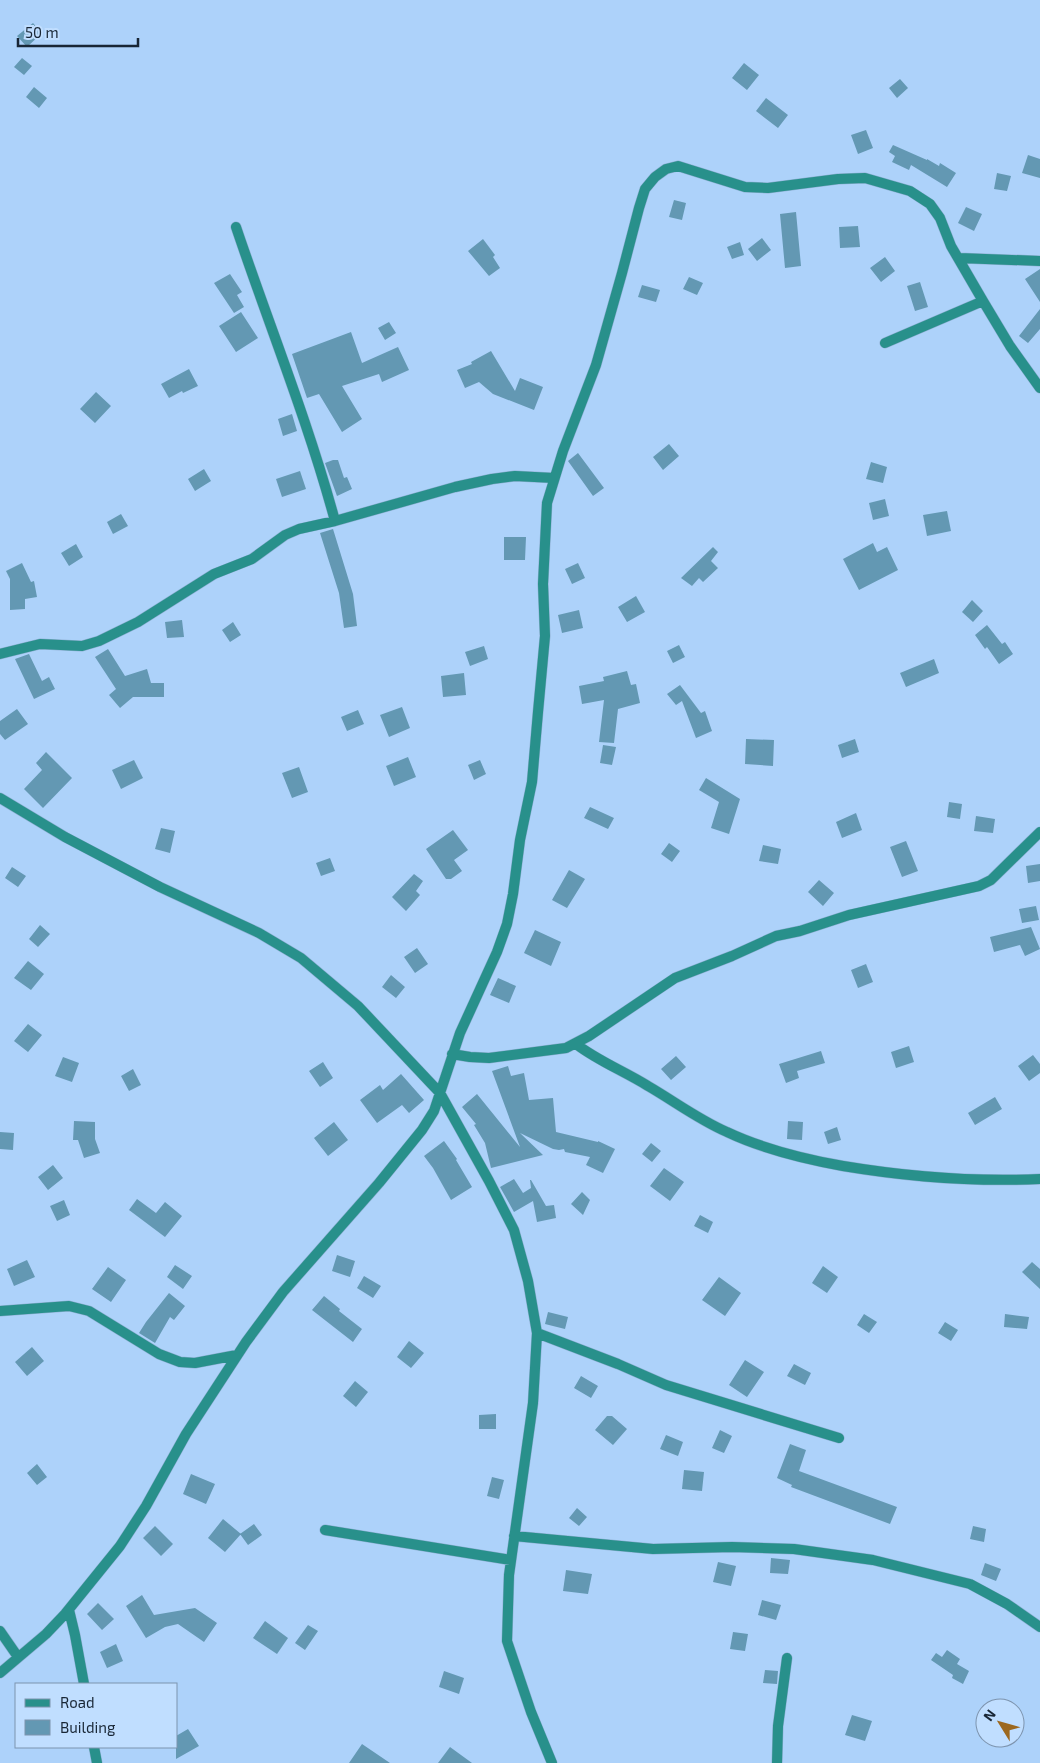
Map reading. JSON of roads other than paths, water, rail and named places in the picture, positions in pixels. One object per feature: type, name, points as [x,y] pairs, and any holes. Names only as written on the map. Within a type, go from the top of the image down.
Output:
[{"type":"street","points":[[0,1673],[46,1634],[68,1610],[125,1538],[146,1506],[186,1434],[237,1354],[283,1292],[379,1183],[422,1130],[434,1111],[460,1033],[497,952],[507,924],[513,894],[520,840],[532,782],[545,636],[543,584],[547,503],[554,478],[596,365],[646,189],[655,177],[666,169],[678,166],[745,188],[768,188],[838,179],[865,178],[910,191],[930,204],[940,218],[952,246],[1010,346],[1040,388]]},
{"type":"street","points":[[236,227],[293,387],[336,521]]},
{"type":"street","points":[[959,258],[1040,262]]},
{"type":"street","points":[[885,343],[984,301]]},
{"type":"street","points":[[0,654],[40,644],[82,646],[99,641],[138,622],[214,574],[252,559],[285,535],[299,529],[336,521],[455,487],[492,479],[515,476],[554,478]]},
{"type":"street","points":[[0,798],[65,837],[160,887],[259,933],[302,958],[358,1006],[440,1093],[514,1230],[528,1281],[537,1333],[533,1403],[509,1575],[507,1641],[531,1712],[552,1763]]},
{"type":"street","points":[[452,1054],[489,1058],[553,1051],[576,1044],[675,978],[732,956],[776,936],[800,931],[858,913],[979,886],[991,880],[1040,832]]},
{"type":"street","points":[[576,1044],[603,1062],[648,1085],[725,1132],[784,1153],[856,1168],[931,1178],[995,1181],[1040,1179]]},
{"type":"street","points":[[0,1311],[69,1306],[89,1311],[160,1354],[180,1362],[195,1362],[237,1354]]},
{"type":"street","points":[[537,1333],[618,1364],[666,1385],[839,1438]]},
{"type":"street","points":[[325,1530],[511,1560]]},
{"type":"street","points":[[514,1536],[653,1549],[732,1547],[794,1549],[873,1560],[970,1584],[1007,1604],[1040,1626]]},
{"type":"street","points":[[68,1610],[75,1635],[84,1683]]},
{"type":"street","points":[[0,1631],[18,1657]]},
{"type":"street","points":[[777,1763],[778,1726],[787,1658]]},
{"type":"street","points":[[94,1748],[97,1763]]}]
